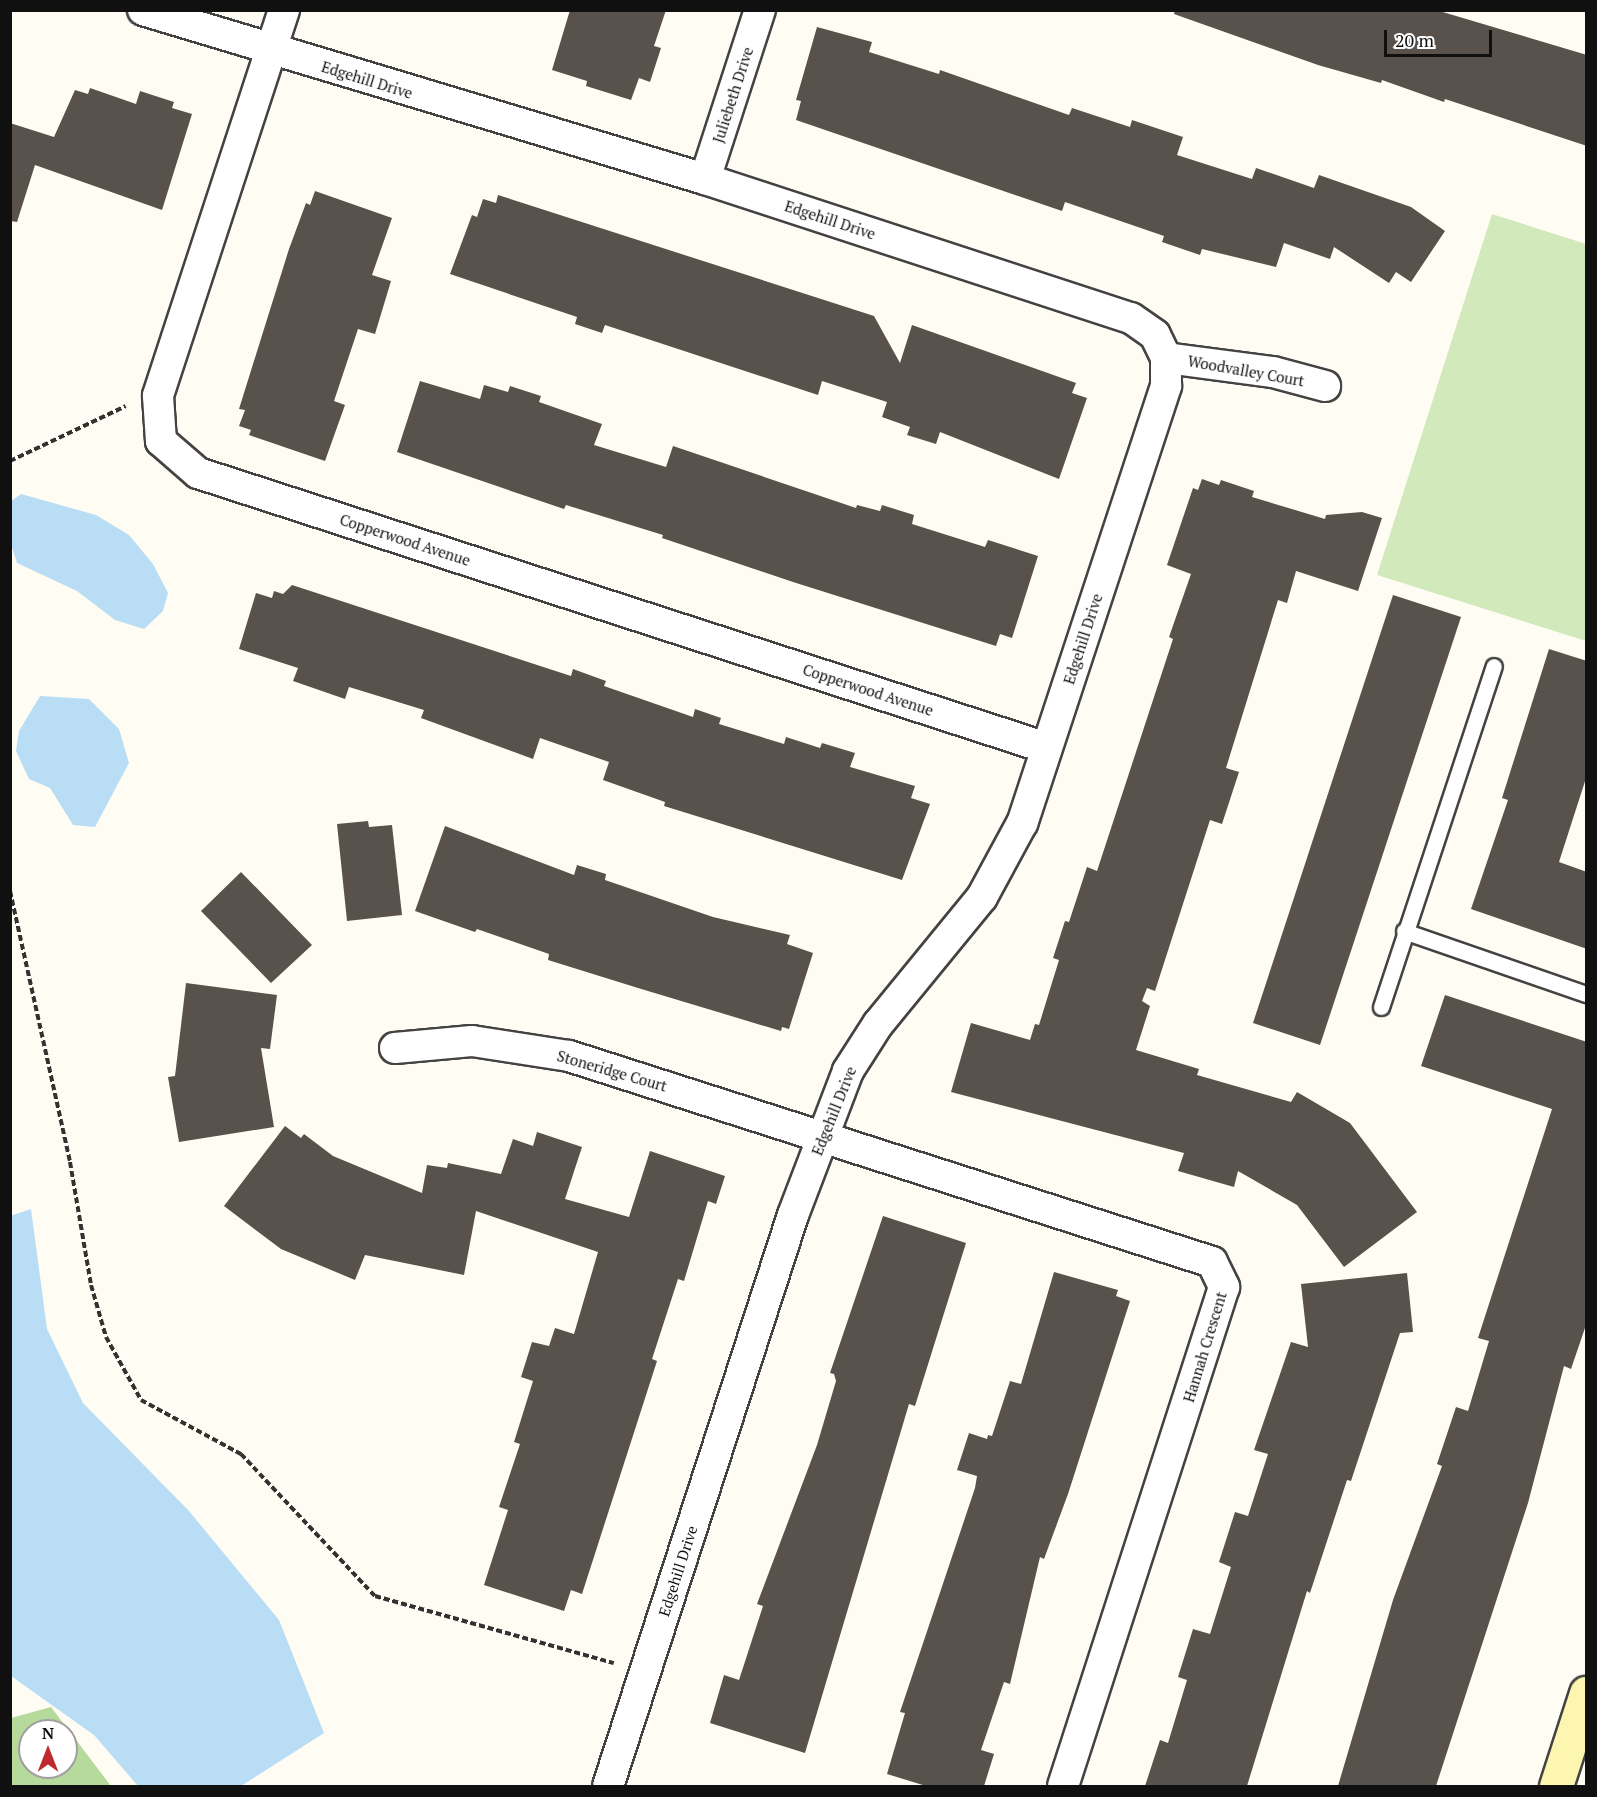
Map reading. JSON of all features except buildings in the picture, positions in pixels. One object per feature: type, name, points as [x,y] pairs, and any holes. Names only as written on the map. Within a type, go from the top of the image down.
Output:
[{"type":"main road","points":[[1556,1786],[1587,1693]]},
{"type":"street","name":"Edgehill Drive","points":[[142,10],[270,51],[705,179],[1131,318],[1155,335],[1166,358],[1166,386],[1022,823],[982,897],[878,1024],[848,1071],[790,1226],[608,1786]]},
{"type":"street","name":"Copperwood Avenue","points":[[284,10],[158,396],[161,441],[198,473],[1047,748]]},
{"type":"street","name":"Juliebeth Drive","points":[[705,179],[760,10]]},
{"type":"street","name":"Woodvalley Court","points":[[1166,358],[1273,372],[1325,386]]},
{"type":"street","name":"Stoneridge Court","points":[[395,1048],[472,1041],[569,1056],[824,1135]]},
{"type":"street","name":"Hannah Crescent","points":[[824,1135],[1212,1262],[1224,1287],[1063,1786]]},
{"type":"lane","points":[[1381,1007],[1404,931],[1494,666]]},
{"type":"lane","points":[[1404,931],[1587,994]]},
{"type":"path","points":[[10,461],[111,411],[158,396]]},
{"type":"path","points":[[10,891],[70,1162],[91,1286],[106,1337],[141,1400],[241,1454],[375,1596],[645,1672]]},
{"type":"green space","points":[[1492,214],[1586,244],[1586,641],[1377,575]]},
{"type":"green space","points":[[51,1707],[60,1719],[18,1719],[18,1779],[78,1779],[78,1743],[111,1786],[11,1786],[11,1718]]},
{"type":"water","points":[[21,494],[96,515],[129,535],[153,564],[168,593],[163,611],[144,629],[115,620],[77,591],[17,563],[11,544],[11,501]]},
{"type":"water","points":[[40,696],[89,699],[119,729],[129,763],[95,827],[73,825],[50,788],[29,779],[16,751],[19,731]]},
{"type":"water","points":[[31,1209],[47,1329],[83,1403],[189,1511],[279,1620],[324,1733],[241,1786],[138,1786],[94,1735],[78,1724],[78,1719],[71,1719],[11,1676],[10,1216]]}]
